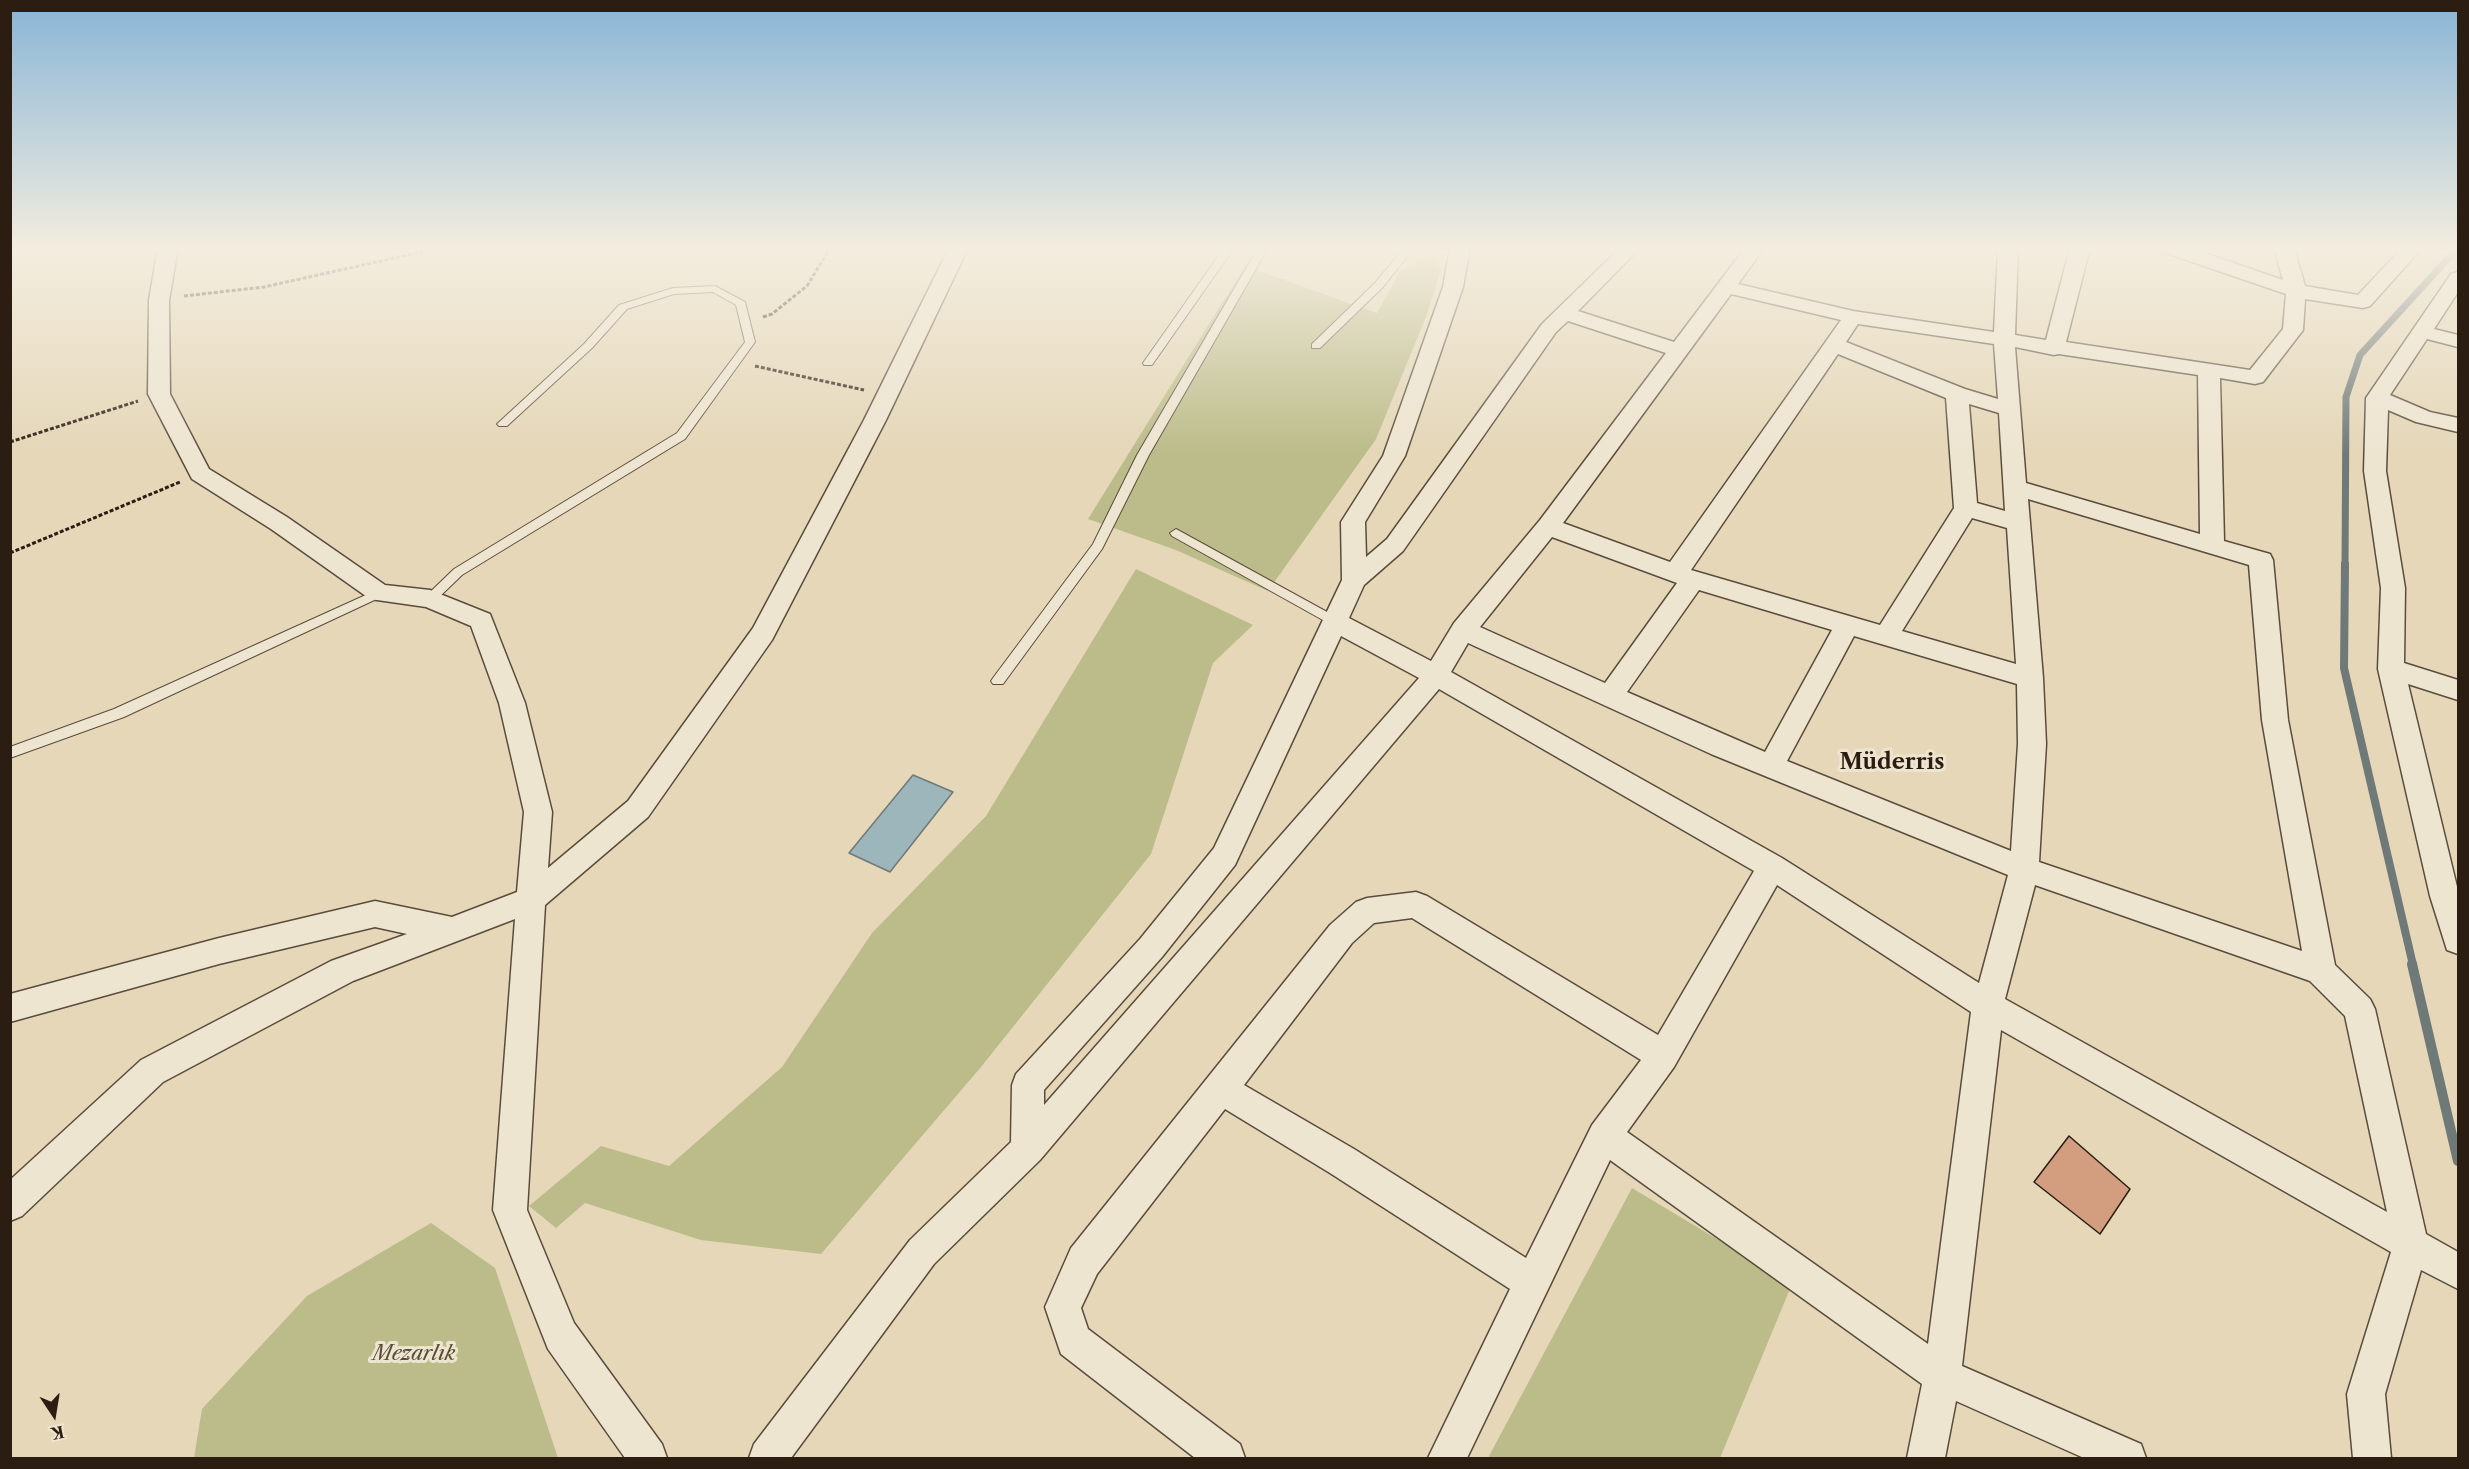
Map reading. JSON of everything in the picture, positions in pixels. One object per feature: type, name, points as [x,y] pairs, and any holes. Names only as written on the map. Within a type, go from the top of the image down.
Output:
[{"type":"street","points":[[159,317],[159,394],[200,474],[279,523],[379,593],[430,599],[482,620],[512,703],[538,812],[519,1053],[510,1210],[561,1336],[648,1458]]},
{"type":"street","points":[[10,1204],[152,1071],[342,971],[532,899],[638,809],[756,643],[925,317]]},
{"type":"street","points":[[1354,580],[1353,522],[1394,456],[1443,317]]},
{"type":"street","points":[[1028,1149],[1028,1085],[1150,948],[1225,856],[1354,580],[1395,545],[1549,328],[1560,317]]},
{"type":"street","points":[[1575,317],[1677,350]]},
{"type":"street","points":[[768,1458],[922,1252],[1028,1149],[1436,675],[1462,630],[1548,526],[1703,317]]},
{"type":"street","points":[[1847,317],[2255,377],[2293,330],[2294,317]]},
{"type":"street","points":[[1926,1458],[1942,1376],[1988,1006],[2024,869],[2032,744],[2030,678],[2004,341],[2005,317]]},
{"type":"street","points":[[2054,349],[2062,317]]},
{"type":"street","points":[[2432,317],[2377,398],[2374,471],[2393,588],[2391,669],[2452,898],[2458,941]]},
{"type":"street","points":[[1610,696],[1684,577],[1853,318]]},
{"type":"street","points":[[2422,332],[2458,341]]},
{"type":"street","points":[[1834,345],[1957,394],[2010,409]]},
{"type":"street","points":[[2209,370],[2212,545]]},
{"type":"street","points":[[1886,636],[1966,508],[1957,394]]},
{"type":"street","points":[[2377,398],[2424,417],[2458,425]]},
{"type":"street","points":[[2015,487],[2261,560],[2275,720],[2321,971]]},
{"type":"street","points":[[1966,508],[2018,523]]},
{"type":"street","points":[[1548,526],[1684,577],[2030,678]]},
{"type":"street","points":[[1334,621],[1436,675],[1772,867],[1988,1006],[2458,1271]]},
{"type":"street","points":[[1771,766],[1847,625]]},
{"type":"street","points":[[1462,630],[1771,766],[2024,869],[2321,971],[2359,1010],[2411,1244],[2366,1394],[2372,1458]]},
{"type":"street","points":[[2391,669],[2458,690]]},
{"type":"street","points":[[1447,1458],[1604,1136],[1663,1056],[1772,867]]},
{"type":"street","points":[[1226,1458],[1074,1341],[1063,1306],[1084,1260],[1341,934],[1366,911],[1416,905],[1663,1056]]},
{"type":"street","points":[[10,1008],[219,951],[375,914],[452,930]]},
{"type":"street","points":[[1221,1089],[1342,1161],[1533,1283]]},
{"type":"street","points":[[1604,1136],[1942,1376],[2127,1458]]},
{"type":"lane","points":[[503,424],[588,346],[614,317]]},
{"type":"lane","points":[[430,599],[458,572],[681,436],[750,342],[744,317]]},
{"type":"lane","points":[[1148,363],[1181,317]]},
{"type":"lane","points":[[998,681],[1098,546],[1143,455],[1223,317]]},
{"type":"lane","points":[[1316,346],[1346,317]]},
{"type":"lane","points":[[1176,533],[1334,621]]},
{"type":"lane","points":[[10,753],[120,713],[379,593]]},
{"type":"path","points":[[746,324],[765,317]]},
{"type":"path","points":[[736,362],[886,395]]},
{"type":"path","points":[[10,442],[159,394]]},
{"type":"path","points":[[10,553],[200,474]]},
{"type":"green space","points":[[1214,317],[1426,317],[1376,439],[1268,591],[1176,550],[1088,519]]},
{"type":"green space","points":[[1136,569],[1253,625],[1213,663],[1151,854],[981,1067],[821,1254],[701,1240],[585,1203],[556,1228],[529,1206],[601,1146],[669,1166],[782,1067],[872,933],[986,816]]},
{"type":"green space","points":[[1632,1188],[1792,1284],[1720,1458],[1488,1458]]},
{"type":"green space","name":"Mezarlık","points":[[431,1223],[495,1268],[558,1458],[194,1458],[202,1409],[307,1296]]},
{"type":"water","points":[[913,775],[953,792],[890,872],[849,853]]},
{"type":"building","points":[[2069,1136],[2130,1189],[2100,1234],[2034,1182]]},
{"type":"waterway","points":[[2345,566],[2346,397],[2360,355],[2395,317]]},
{"type":"waterway","points":[[2345,564],[2344,668],[2413,965]]},
{"type":"waterway","points":[[2412,964],[2458,1161]]},
{"type":"district","name":"Müderris","points":[[1892,763]]}]
